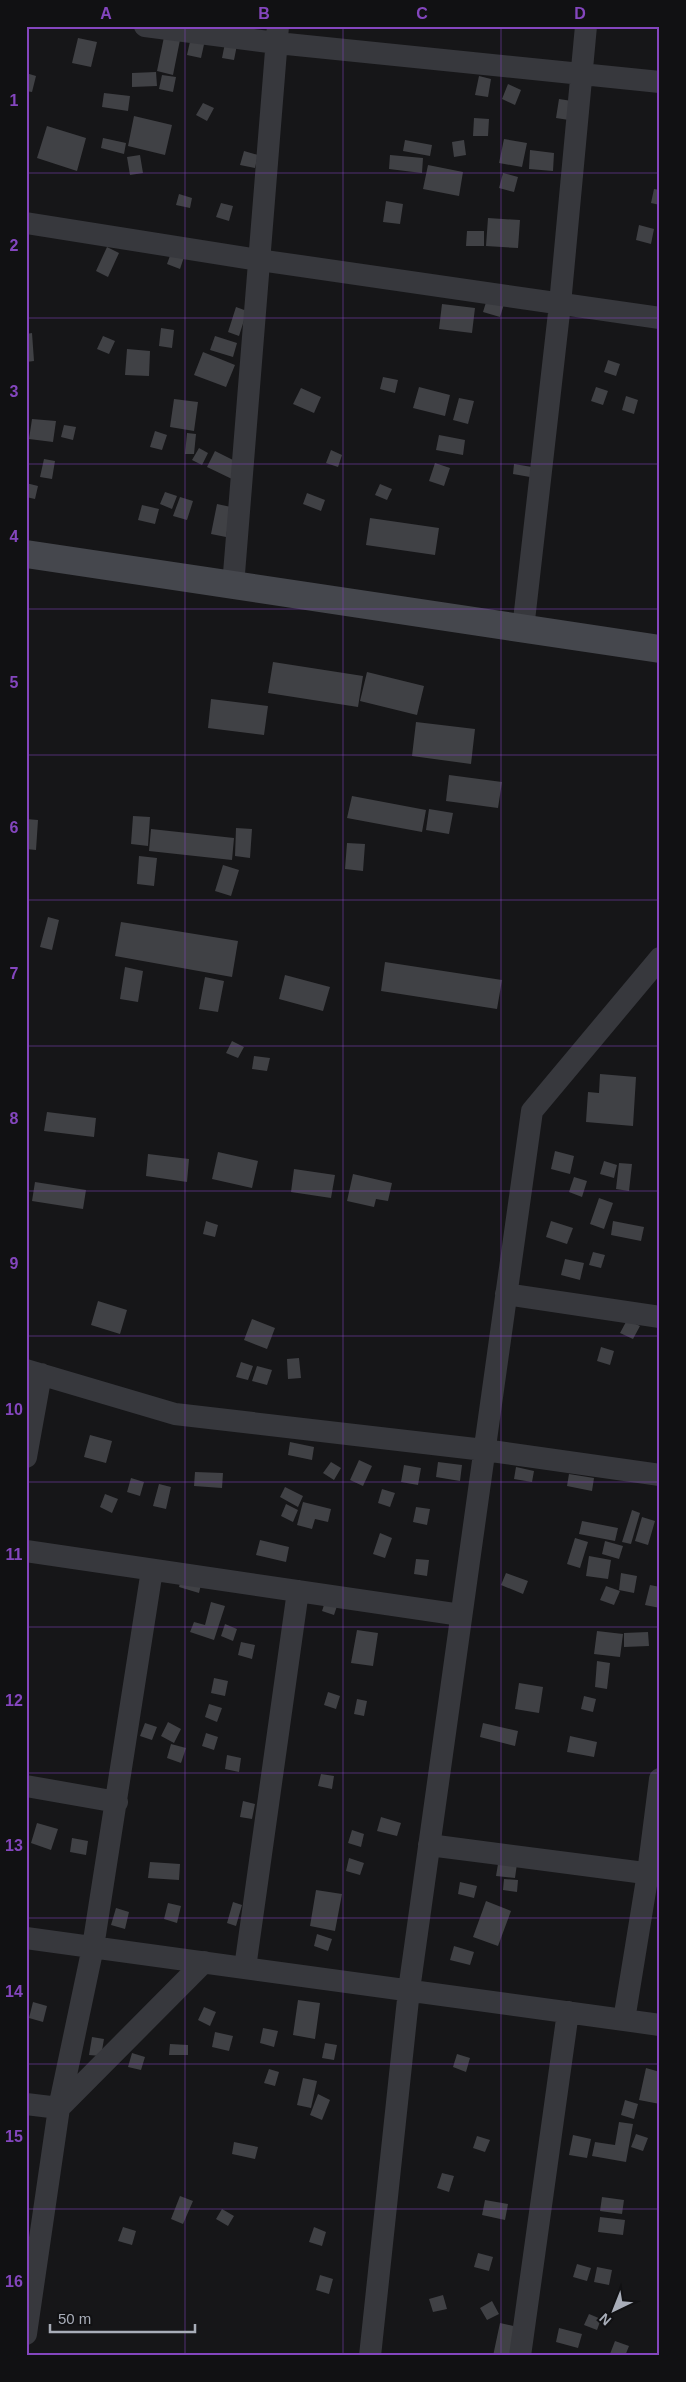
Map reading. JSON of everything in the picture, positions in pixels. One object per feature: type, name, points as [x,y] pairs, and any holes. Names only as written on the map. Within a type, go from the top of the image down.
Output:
[{"type":"main road","points":[[26,554],[660,649]]},
{"type":"street","points":[[145,26],[277,35],[582,74],[660,82]]},
{"type":"street","points":[[523,629],[560,304],[586,26]]},
{"type":"street","points":[[233,586],[277,35]]},
{"type":"street","points":[[26,223],[259,260],[660,318]]},
{"type":"street","points":[[370,2356],[409,1990],[532,1111],[660,958]]},
{"type":"street","points":[[506,1294],[660,1317]]},
{"type":"street","points":[[26,1456],[34,1372],[176,1414],[484,1450],[660,1475]]},
{"type":"street","points":[[26,1551],[461,1615]]},
{"type":"street","points":[[26,2334],[59,2108],[93,1947],[152,1570]]},
{"type":"street","points":[[245,1968],[298,1591]]},
{"type":"street","points":[[624,2020],[654,1874],[660,1779]]},
{"type":"street","points":[[26,1786],[117,1802]]},
{"type":"street","points":[[429,1845],[654,1874]]},
{"type":"street","points":[[26,1938],[660,2025]]},
{"type":"street","points":[[59,2108],[204,1962]]},
{"type":"street","points":[[520,2356],[568,2012]]},
{"type":"street","points":[[26,2104],[59,2108]]},
{"type":"building","points":[[165,32],[181,35],[173,75],[157,71]]},
{"type":"building","points":[[191,37],[205,40],[201,58],[187,55]]},
{"type":"building","points":[[78,38],[97,42],[91,67],[72,63]]},
{"type":"building","points":[[225,43],[237,45],[234,60],[222,58]]},
{"type":"building","points":[[156,72],[157,86],[132,87],[132,73]]},
{"type":"building","points":[[26,73],[36,76],[32,92],[26,91]]},
{"type":"building","points":[[162,75],[176,77],[173,92],[159,89]]},
{"type":"building","points":[[479,76],[491,79],[488,97],[475,95]]},
{"type":"building","points":[[508,84],[521,90],[515,105],[502,99]]},
{"type":"building","points":[[104,93],[130,96],[128,111],[102,107]]},
{"type":"building","points":[[559,99],[572,101],[569,120],[556,118]]},
{"type":"building","points":[[203,103],[214,108],[207,121],[196,115]]},
{"type":"building","points":[[134,116],[172,125],[165,155],[128,146]]},
{"type":"building","points":[[474,118],[489,119],[488,136],[473,136]]},
{"type":"building","points":[[47,126],[86,138],[77,171],[37,158]]},
{"type":"building","points":[[103,138],[126,143],[124,154],[101,148]]},
{"type":"building","points":[[504,139],[527,143],[522,167],[499,163]]},
{"type":"building","points":[[405,140],[432,145],[430,156],[403,151]]},
{"type":"building","points":[[464,140],[466,155],[454,157],[452,142]]},
{"type":"building","points":[[530,150],[554,153],[553,171],[529,169]]},
{"type":"building","points":[[244,151],[258,155],[255,168],[240,165]]},
{"type":"building","points":[[140,155],[143,173],[130,175],[127,157]]},
{"type":"building","points":[[390,155],[423,158],[422,173],[389,169]]},
{"type":"building","points":[[428,165],[463,172],[459,196],[423,189]]},
{"type":"building","points":[[503,173],[518,177],[514,192],[499,188]]},
{"type":"building","points":[[654,189],[660,190],[660,205],[651,203]]},
{"type":"building","points":[[179,194],[192,198],[190,208],[176,205]]},
{"type":"building","points":[[386,201],[403,204],[400,224],[383,222]]},
{"type":"building","points":[[221,203],[233,206],[229,221],[216,217]]},
{"type":"building","points":[[488,218],[520,220],[518,248],[486,246]]},
{"type":"building","points":[[639,225],[654,229],[651,244],[636,240]]},
{"type":"building","points":[[467,231],[484,231],[484,246],[466,246]]},
{"type":"building","points":[[107,247],[119,253],[108,277],[96,271]]},
{"type":"building","points":[[171,253],[184,257],[180,269],[167,264]]},
{"type":"building","points":[[487,299],[504,304],[500,317],[483,312]]},
{"type":"building","points":[[442,304],[475,308],[472,333],[439,329]]},
{"type":"building","points":[[236,307],[247,311],[239,336],[228,332]]},
{"type":"building","points":[[161,328],[174,330],[172,348],[159,346]]},
{"type":"building","points":[[32,333],[34,361],[26,362],[26,334]]},
{"type":"building","points":[[103,336],[115,341],[109,354],[97,349]]},
{"type":"building","points":[[215,336],[237,343],[233,357],[210,350]]},
{"type":"building","points":[[127,349],[150,351],[149,376],[125,375]]},
{"type":"building","points":[[203,352],[235,365],[226,387],[194,375]]},
{"type":"building","points":[[608,360],[620,364],[616,376],[604,372]]},
{"type":"building","points":[[383,377],[398,380],[395,393],[380,389]]},
{"type":"building","points":[[419,387],[450,395],[445,416],[413,408]]},
{"type":"building","points":[[596,387],[608,391],[603,405],[591,401]]},
{"type":"building","points":[[301,388],[321,397],[314,413],[293,404]]},
{"type":"building","points":[[626,396],[638,400],[634,414],[622,410]]},
{"type":"building","points":[[459,398],[474,401],[468,424],[453,420]]},
{"type":"building","points":[[174,399],[198,402],[194,431],[170,427]]},
{"type":"building","points":[[32,419],[56,421],[53,442],[29,439]]},
{"type":"building","points":[[64,425],[76,427],[73,440],[61,437]]},
{"type":"building","points":[[155,431],[167,435],[162,450],[150,447]]},
{"type":"building","points":[[187,433],[196,434],[194,454],[185,454]]},
{"type":"building","points":[[439,435],[465,440],[463,455],[436,450]]},
{"type":"building","points":[[199,448],[208,453],[202,465],[192,460]]},
{"type":"building","points":[[331,450],[342,455],[338,467],[326,463]]},
{"type":"building","points":[[215,451],[239,463],[232,479],[207,467]]},
{"type":"building","points":[[44,459],[55,461],[52,479],[40,477]]},
{"type":"building","points":[[435,463],[450,468],[444,486],[429,481]]},
{"type":"building","points":[[514,464],[532,467],[530,477],[513,474]]},
{"type":"building","points":[[26,483],[38,486],[35,499],[26,497]]},
{"type":"building","points":[[380,484],[392,489],[387,500],[375,495]]},
{"type":"building","points":[[165,492],[177,496],[172,509],[160,504]]},
{"type":"building","points":[[307,493],[325,500],[321,511],[303,504]]},
{"type":"building","points":[[180,497],[193,501],[187,520],[173,516]]},
{"type":"building","points":[[217,504],[231,507],[226,537],[211,534]]},
{"type":"building","points":[[142,505],[159,509],[155,524],[138,520]]},
{"type":"building","points":[[370,518],[439,528],[435,555],[366,545]]},
{"type":"building","points":[[273,662],[363,676],[358,707],[268,693]]},
{"type":"building","points":[[367,672],[424,686],[417,715],[360,701]]},
{"type":"building","points":[[211,699],[268,706],[264,735],[208,728]]},
{"type":"building","points":[[416,722],[475,729],[471,764],[412,756]]},
{"type":"building","points":[[449,775],[502,782],[498,808],[446,801]]},
{"type":"building","points":[[352,796],[426,810],[422,832],[347,818]]},
{"type":"building","points":[[429,809],[453,813],[449,834],[426,830]]},
{"type":"building","points":[[133,816],[150,817],[148,846],[131,844]]},
{"type":"building","points":[[26,819],[38,820],[36,850],[26,849]]},
{"type":"building","points":[[236,828],[252,829],[250,858],[235,856]]},
{"type":"building","points":[[151,829],[234,838],[232,860],[149,851]]},
{"type":"building","points":[[347,843],[365,844],[363,871],[345,869]]},
{"type":"building","points":[[139,856],[157,858],[154,886],[137,884]]},
{"type":"building","points":[[223,865],[239,870],[231,896],[215,891]]},
{"type":"building","points":[[48,917],[59,920],[52,950],[40,947]]},
{"type":"building","points":[[121,922],[238,941],[232,977],[115,956]]},
{"type":"building","points":[[385,962],[502,980],[497,1009],[381,991]]},
{"type":"building","points":[[125,967],[143,971],[138,1002],[120,999]]},
{"type":"building","points":[[285,975],[330,987],[323,1011],[279,999]]},
{"type":"building","points":[[205,977],[224,981],[218,1012],[199,1009]]},
{"type":"building","points":[[232,1041],[244,1047],[238,1058],[226,1053]]},
{"type":"building","points":[[254,1056],[270,1058],[267,1071],[252,1069]]},
{"type":"building","points":[[600,1074],[636,1077],[633,1126],[586,1122],[588,1092],[599,1093]]},
{"type":"building","points":[[47,1112],[96,1118],[94,1137],[44,1131]]},
{"type":"building","points":[[555,1151],[574,1156],[570,1174],[551,1169]]},
{"type":"building","points":[[218,1152],[258,1161],[252,1188],[212,1179]]},
{"type":"building","points":[[148,1154],[189,1159],[187,1182],[146,1176]]},
{"type":"building","points":[[604,1161],[617,1165],[614,1178],[600,1174]]},
{"type":"building","points":[[619,1163],[632,1164],[629,1191],[616,1189]]},
{"type":"building","points":[[294,1169],[335,1175],[331,1198],[291,1192]]},
{"type":"building","points":[[353,1174],[392,1183],[388,1201],[376,1199],[374,1207],[347,1201]]},
{"type":"building","points":[[574,1177],[587,1181],[582,1197],[569,1192]]},
{"type":"building","points":[[35,1182],[86,1190],[83,1209],[32,1201]]},
{"type":"building","points":[[599,1198],[613,1203],[604,1229],[590,1224]]},
{"type":"building","points":[[206,1221],[218,1225],[215,1237],[203,1234]]},
{"type":"building","points":[[551,1221],[573,1228],[567,1244],[546,1237]]},
{"type":"building","points":[[613,1221],[644,1227],[641,1241],[611,1235]]},
{"type":"building","points":[[593,1252],[605,1255],[601,1268],[589,1265]]},
{"type":"building","points":[[565,1259],[584,1263],[580,1280],[561,1275]]},
{"type":"building","points":[[98,1301],[127,1310],[120,1334],[91,1325]]},
{"type":"building","points":[[252,1319],[275,1328],[267,1349],[244,1340]]},
{"type":"building","points":[[627,1320],[640,1326],[633,1339],[620,1333]]},
{"type":"building","points":[[601,1347],[614,1351],[610,1365],[597,1361]]},
{"type":"building","points":[[299,1358],[301,1378],[288,1379],[287,1359]]},
{"type":"building","points":[[241,1362],[253,1366],[248,1380],[236,1377]]},
{"type":"building","points":[[257,1366],[272,1370],[267,1385],[252,1381]]},
{"type":"building","points":[[90,1435],[112,1441],[106,1463],[84,1457]]},
{"type":"building","points":[[290,1442],[314,1447],[312,1460],[288,1455]]},
{"type":"building","points":[[359,1460],[372,1466],[363,1486],[350,1480]]},
{"type":"building","points":[[331,1462],[341,1468],[334,1480],[323,1473]]},
{"type":"building","points":[[438,1462],[462,1465],[460,1481],[436,1477]]},
{"type":"building","points":[[404,1465],[421,1468],[418,1485],[401,1482]]},
{"type":"building","points":[[516,1467],[534,1471],[532,1482],[514,1479]]},
{"type":"building","points":[[195,1472],[223,1473],[222,1488],[194,1486]]},
{"type":"building","points":[[569,1474],[594,1478],[592,1491],[567,1486]]},
{"type":"building","points":[[131,1478],[144,1482],[140,1496],[127,1492]]},
{"type":"building","points":[[159,1484],[171,1487],[166,1509],[153,1506]]},
{"type":"building","points":[[285,1487],[303,1496],[298,1507],[280,1497]]},
{"type":"building","points":[[382,1489],[395,1493],[390,1507],[378,1503]]},
{"type":"building","points":[[105,1494],[118,1499],[112,1513],[100,1507]]},
{"type":"building","points":[[303,1502],[331,1509],[328,1522],[315,1519],[312,1529],[297,1525]]},
{"type":"building","points":[[286,1504],[298,1510],[293,1522],[281,1516]]},
{"type":"building","points":[[416,1507],[430,1509],[427,1525],[413,1522]]},
{"type":"building","points":[[632,1510],[640,1513],[631,1544],[622,1542]]},
{"type":"building","points":[[642,1517],[655,1521],[648,1545],[635,1541]]},
{"type":"building","points":[[582,1521],[618,1528],[615,1541],[579,1534]]},
{"type":"building","points":[[380,1533],[392,1538],[385,1558],[373,1554]]},
{"type":"building","points":[[575,1538],[588,1542],[580,1568],[567,1564]]},
{"type":"building","points":[[260,1540],[289,1547],[286,1562],[256,1555]]},
{"type":"building","points":[[605,1541],[623,1546],[619,1559],[602,1554]]},
{"type":"building","points":[[589,1556],[611,1560],[608,1579],[586,1576]]},
{"type":"building","points":[[416,1559],[429,1560],[427,1576],[414,1574]]},
{"type":"building","points":[[183,1571],[203,1576],[199,1593],[179,1587]]},
{"type":"building","points":[[506,1573],[528,1581],[523,1594],[501,1585]]},
{"type":"building","points":[[621,1573],[637,1576],[634,1593],[619,1590]]},
{"type":"building","points":[[650,1585],[660,1587],[660,1608],[645,1605]]},
{"type":"building","points":[[606,1586],[620,1591],[614,1605],[600,1600]]},
{"type":"building","points":[[327,1596],[339,1600],[334,1615],[322,1611]]},
{"type":"building","points":[[211,1602],[225,1606],[214,1640],[190,1632],[194,1622],[205,1625]]},
{"type":"building","points":[[225,1624],[237,1629],[233,1641],[221,1636]]},
{"type":"building","points":[[357,1630],[378,1633],[373,1666],[351,1663]]},
{"type":"building","points":[[597,1631],[623,1634],[620,1657],[594,1654]]},
{"type":"building","points":[[648,1632],[649,1646],[624,1647],[624,1633]]},
{"type":"building","points":[[241,1642],[255,1645],[252,1659],[238,1655]]},
{"type":"building","points":[[597,1661],[610,1663],[607,1689],[595,1687]]},
{"type":"building","points":[[214,1678],[228,1681],[225,1696],[211,1693]]},
{"type":"building","points":[[519,1683],[543,1687],[539,1713],[515,1709]]},
{"type":"building","points":[[328,1692],[340,1696],[336,1709],[324,1705]]},
{"type":"building","points":[[584,1696],[596,1699],[593,1712],[581,1709]]},
{"type":"building","points":[[357,1699],[367,1701],[364,1716],[354,1714]]},
{"type":"building","points":[[209,1704],[222,1708],[217,1722],[205,1717]]},
{"type":"building","points":[[168,1722],[181,1729],[174,1743],[161,1736]]},
{"type":"building","points":[[145,1723],[157,1727],[152,1740],[140,1736]]},
{"type":"building","points":[[483,1723],[518,1731],[515,1746],[480,1737]]},
{"type":"building","points":[[206,1733],[218,1737],[214,1750],[202,1746]]},
{"type":"building","points":[[570,1736],[597,1742],[594,1757],[567,1752]]},
{"type":"building","points":[[171,1744],[186,1748],[181,1763],[167,1758]]},
{"type":"building","points":[[227,1755],[241,1758],[239,1772],[225,1769]]},
{"type":"building","points":[[321,1774],[334,1776],[332,1789],[318,1786]]},
{"type":"building","points":[[243,1801],[255,1804],[252,1819],[240,1817]]},
{"type":"building","points":[[381,1817],[401,1823],[397,1836],[377,1831]]},
{"type":"building","points":[[37,1823],[58,1829],[51,1850],[31,1843]]},
{"type":"building","points":[[352,1830],[364,1834],[361,1847],[348,1843]]},
{"type":"building","points":[[72,1838],[88,1841],[86,1855],[70,1852]]},
{"type":"building","points":[[501,1846],[519,1849],[515,1878],[496,1876]]},
{"type":"building","points":[[349,1858],[364,1863],[360,1875],[346,1871]]},
{"type":"building","points":[[150,1862],[180,1864],[179,1880],[148,1878]]},
{"type":"building","points":[[504,1879],[518,1880],[517,1892],[503,1890]]},
{"type":"building","points":[[460,1882],[477,1886],[474,1898],[458,1894]]},
{"type":"building","points":[[316,1890],[342,1894],[335,1931],[310,1926]]},
{"type":"building","points":[[486,1901],[511,1911],[498,1946],[473,1937]]},
{"type":"building","points":[[233,1902],[242,1905],[236,1926],[227,1923]]},
{"type":"building","points":[[168,1903],[181,1906],[177,1923],[164,1919]]},
{"type":"building","points":[[116,1908],[129,1912],[125,1929],[111,1925]]},
{"type":"building","points":[[317,1934],[332,1939],[328,1951],[314,1946]]},
{"type":"building","points":[[454,1946],[474,1952],[470,1965],[450,1960]]},
{"type":"building","points":[[298,2000],[320,2003],[315,2039],[293,2035]]},
{"type":"building","points":[[33,2002],[47,2006],[43,2022],[29,2018]]},
{"type":"building","points":[[204,2007],[216,2012],[210,2026],[198,2020]]},
{"type":"building","points":[[263,2028],[278,2031],[274,2047],[260,2043]]},
{"type":"building","points":[[215,2032],[233,2036],[229,2051],[212,2047]]},
{"type":"building","points":[[92,2037],[104,2039],[101,2056],[89,2055]]},
{"type":"building","points":[[325,2043],[337,2045],[334,2060],[322,2058]]},
{"type":"building","points":[[170,2044],[188,2045],[188,2055],[169,2055]]},
{"type":"building","points":[[132,2053],[145,2057],[141,2070],[128,2067]]},
{"type":"building","points":[[457,2054],[470,2058],[466,2072],[453,2067]]},
{"type":"building","points":[[646,2068],[660,2072],[660,2104],[639,2100]]},
{"type":"building","points":[[269,2069],[279,2072],[275,2086],[264,2083]]},
{"type":"building","points":[[303,2078],[317,2081],[311,2108],[297,2105]]},
{"type":"building","points":[[318,2094],[330,2100],[322,2120],[310,2115]]},
{"type":"building","points":[[625,2100],[638,2104],[634,2119],[621,2115]]},
{"type":"building","points":[[619,2122],[633,2124],[626,2162],[592,2156],[595,2142],[615,2145]]},
{"type":"building","points":[[636,2134],[648,2138],[643,2151],[631,2147]]},
{"type":"building","points":[[573,2135],[591,2139],[587,2158],[569,2155]]},
{"type":"building","points":[[477,2136],[490,2140],[485,2152],[473,2148]]},
{"type":"building","points":[[234,2142],[258,2147],[255,2159],[232,2154]]},
{"type":"building","points":[[442,2173],[454,2176],[449,2192],[437,2188]]},
{"type":"building","points":[[180,2196],[193,2201],[183,2224],[171,2219]]},
{"type":"building","points":[[602,2197],[624,2200],[622,2214],[600,2211]]},
{"type":"building","points":[[485,2200],[508,2204],[505,2220],[482,2215]]},
{"type":"building","points":[[222,2209],[234,2216],[228,2226],[216,2219]]},
{"type":"building","points":[[600,2217],[625,2220],[623,2235],[598,2232]]},
{"type":"building","points":[[123,2227],[136,2231],[132,2245],[118,2241]]},
{"type":"building","points":[[314,2227],[326,2232],[322,2246],[309,2242]]},
{"type":"building","points":[[478,2253],[493,2257],[489,2271],[474,2267]]},
{"type":"building","points":[[577,2264],[591,2268],[587,2281],[573,2277]]},
{"type":"building","points":[[597,2267],[612,2270],[609,2285],[594,2282]]},
{"type":"building","points":[[320,2275],[333,2279],[329,2294],[316,2290]]},
{"type":"building","points":[[443,2295],[447,2309],[433,2312],[429,2299]]},
{"type":"building","points":[[492,2301],[499,2314],[487,2320],[480,2308]]},
{"type":"building","points":[[589,2314],[601,2319],[597,2330],[584,2325]]},
{"type":"building","points":[[500,2323],[518,2327],[512,2356],[493,2356]]},
{"type":"building","points":[[559,2328],[582,2334],[578,2348],[556,2342]]},
{"type":"building","points":[[615,2341],[629,2346],[625,2356],[610,2354]]}]
